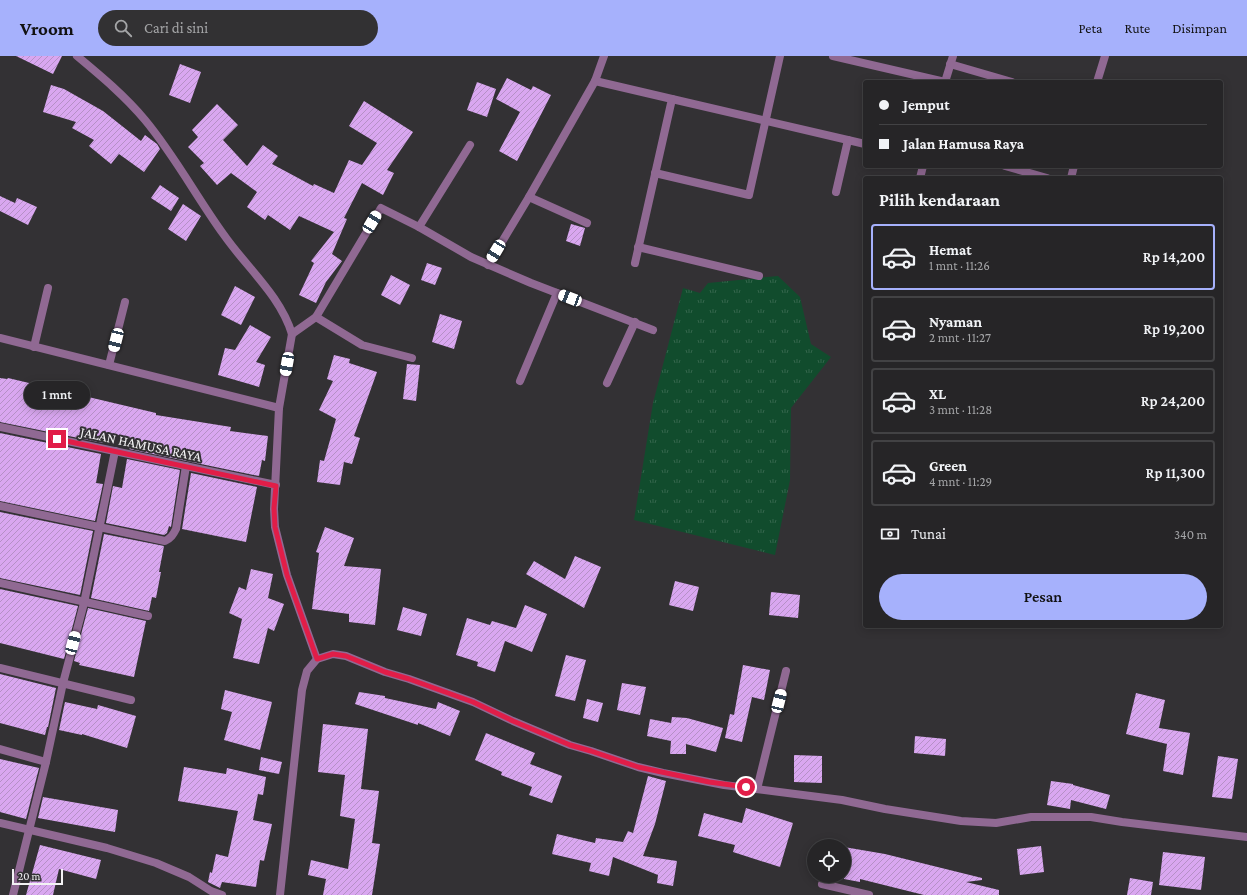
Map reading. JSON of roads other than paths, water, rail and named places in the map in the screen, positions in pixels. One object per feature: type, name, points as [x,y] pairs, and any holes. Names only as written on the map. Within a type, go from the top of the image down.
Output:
[{"type":"street","points":[[77,56],[118,90],[146,120],[224,236],[269,291],[290,325],[292,334],[280,408],[274,508],[277,533],[287,575],[317,659]]},
{"type":"street","points":[[488,265],[529,197],[595,81],[604,56]]},
{"type":"street","points":[[655,173],[749,195],[780,56]]},
{"type":"street","points":[[833,56],[936,80]]},
{"type":"street","points":[[946,80],[953,56]]},
{"type":"street","points":[[1099,80],[1105,56]]},
{"type":"street","points":[[950,64],[1005,80]]},
{"type":"street","points":[[595,81],[863,144]]},
{"type":"street","points":[[635,263],[672,99]]},
{"type":"street","points":[[836,192],[848,140]]},
{"type":"street","points":[[419,227],[470,145]]},
{"type":"street","points":[[1012,168],[1040,176]]},
{"type":"street","points":[[529,197],[587,224]]},
{"type":"street","points":[[292,334],[316,317],[380,208],[419,227],[471,258],[653,330]]},
{"type":"street","points":[[638,247],[759,276]]},
{"type":"street","points":[[34,347],[48,288]]},
{"type":"street","points":[[520,381],[558,293]]},
{"type":"street","points":[[110,366],[125,302]]},
{"type":"street","points":[[316,317],[362,345],[412,358]]},
{"type":"street","points":[[606,383],[635,322]]},
{"type":"street","points":[[0,338],[280,408]]},
{"type":"street","name":"JALAN HAMUSA RAYA","points":[[0,428],[276,486]]},
{"type":"street","points":[[13,895],[46,762],[63,683],[84,603],[115,451]]},
{"type":"street","points":[[0,506],[99,528],[165,540],[170,538],[176,529],[186,466]]},
{"type":"street","points":[[0,583],[84,603],[148,616]]},
{"type":"street","points":[[280,895],[302,690],[307,671],[317,659],[333,654],[346,656],[385,672],[473,702],[570,745],[638,767],[724,785],[842,800],[885,809],[961,821],[996,823],[1031,817],[1091,817],[1247,837]]},
{"type":"street","points":[[0,668],[131,700]]},
{"type":"street","points":[[757,789],[786,671]]},
{"type":"street","points":[[0,749],[46,762]]},
{"type":"street","points":[[0,823],[107,848],[156,863],[188,877],[210,891],[222,895]]},
{"type":"street","points":[[822,884],[869,895]]}]
